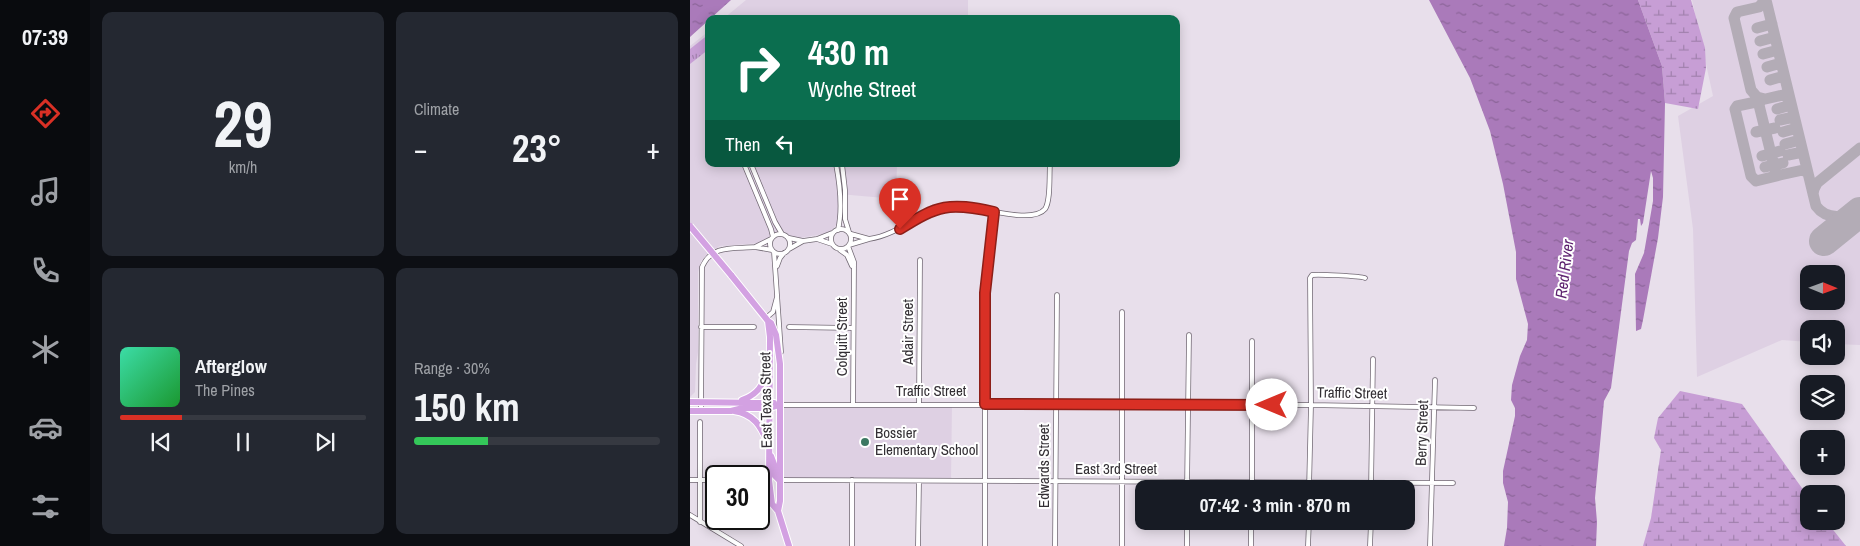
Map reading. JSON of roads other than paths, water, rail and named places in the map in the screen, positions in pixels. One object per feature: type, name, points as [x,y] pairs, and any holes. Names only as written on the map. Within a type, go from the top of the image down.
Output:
[{"type":"main road","name":"East Texas Street","points":[[690,226],[771,323],[776,335],[780,364],[780,502],[778,511]]},
{"type":"main road","name":"East Texas Street","points":[[767,320],[770,357],[770,465]]},
{"type":"main road","points":[[738,402],[750,397],[761,388],[770,357]]},
{"type":"main road","name":"Traffic Street","points":[[690,402],[738,402],[770,405]]},
{"type":"main road","name":"Traffic Street","points":[[690,410],[731,411],[779,404]]},
{"type":"main road","points":[[731,411],[744,414],[756,421],[764,433],[774,464],[775,476],[779,480]]},
{"type":"main road","points":[[770,481],[775,486],[776,499],[780,502]]},
{"type":"main road","name":"East Texas Street","points":[[770,488],[772,504],[778,511],[789,546]]},
{"type":"street","points":[[745,167],[771,230],[772,238],[770,245],[774,252],[781,338],[780,364]]},
{"type":"street","points":[[752,167],[775,222],[782,234],[788,238],[817,239],[843,229],[849,233],[869,239]]},
{"type":"street","points":[[832,244],[831,237],[840,221],[840,198],[836,167]]},
{"type":"street","points":[[842,167],[845,219],[851,239],[849,246]]},
{"type":"street","points":[[840,249],[891,233],[927,212],[939,208],[964,206],[994,212],[1030,215],[1039,213],[1045,209],[1048,199],[1050,167]]},
{"type":"street","points":[[985,546],[985,293],[994,212]]},
{"type":"street","points":[[755,247],[776,235],[782,234]]},
{"type":"street","points":[[788,238],[789,249]]},
{"type":"street","points":[[817,239],[840,249],[849,258],[853,270]]},
{"type":"street","points":[[776,271],[778,262],[784,253],[803,240]]},
{"type":"street","name":"Colquitt Street","points":[[849,246],[854,262],[853,404]]},
{"type":"street","points":[[701,410],[702,270],[706,259],[722,248],[755,247],[784,253]]},
{"type":"street","name":"Adair Street","points":[[919,404],[920,260]]},
{"type":"street","points":[[1309,480],[1311,276],[1318,274],[1365,278]]},
{"type":"street","name":"Edwards Street","points":[[1056,546],[1055,404],[1057,295]]},
{"type":"street","points":[[767,320],[774,312],[777,296]]},
{"type":"street","points":[[1122,312],[1122,546]]},
{"type":"street","points":[[702,327],[754,327]]},
{"type":"street","points":[[790,327],[853,328]]},
{"type":"street","points":[[1187,480],[1189,335]]},
{"type":"street","points":[[1252,340],[1252,480]]},
{"type":"street","points":[[1372,480],[1373,359]]},
{"type":"street","name":"Berry Street","points":[[1430,546],[1435,380]]},
{"type":"street","name":"Traffic Street","points":[[779,404],[1311,405],[1474,408]]},
{"type":"street","points":[[700,422],[700,522]]},
{"type":"street","points":[[690,480],[705,480]]},
{"type":"street","name":"East 3rd Street","points":[[779,480],[1135,481]]},
{"type":"street","points":[[852,480],[852,546]]},
{"type":"street","points":[[918,546],[919,481]]},
{"type":"street","name":"East 3rd Street","points":[[1415,482],[1453,483]]},
{"type":"street","points":[[690,515],[741,546]]},
{"type":"street","points":[[1187,530],[1187,546]]},
{"type":"street","points":[[1251,546],[1252,530]]},
{"type":"street","points":[[1308,530],[1308,546]]},
{"type":"street","points":[[1370,546],[1371,530]]},
{"type":"water","points":[[690,0],[731,0],[714,15],[705,15],[705,23],[690,37]]},
{"type":"water","name":"Red River","points":[[1429,0],[1638,0],[1662,66],[1665,103],[1663,197],[1658,238],[1641,329],[1636,331],[1635,274],[1644,253],[1653,201],[1653,178],[1651,171],[1643,223],[1641,226],[1640,219],[1638,219],[1636,240],[1632,243],[1629,251],[1611,388],[1604,401],[1595,498],[1596,546],[1504,546],[1508,502],[1503,483],[1503,471],[1515,416],[1515,408],[1511,400],[1512,385],[1520,356],[1527,340],[1528,324],[1516,279],[1516,252],[1503,184],[1490,131],[1470,78]]},
{"type":"place","name":"Bossier Elementary School","points":[[865,442]]}]
